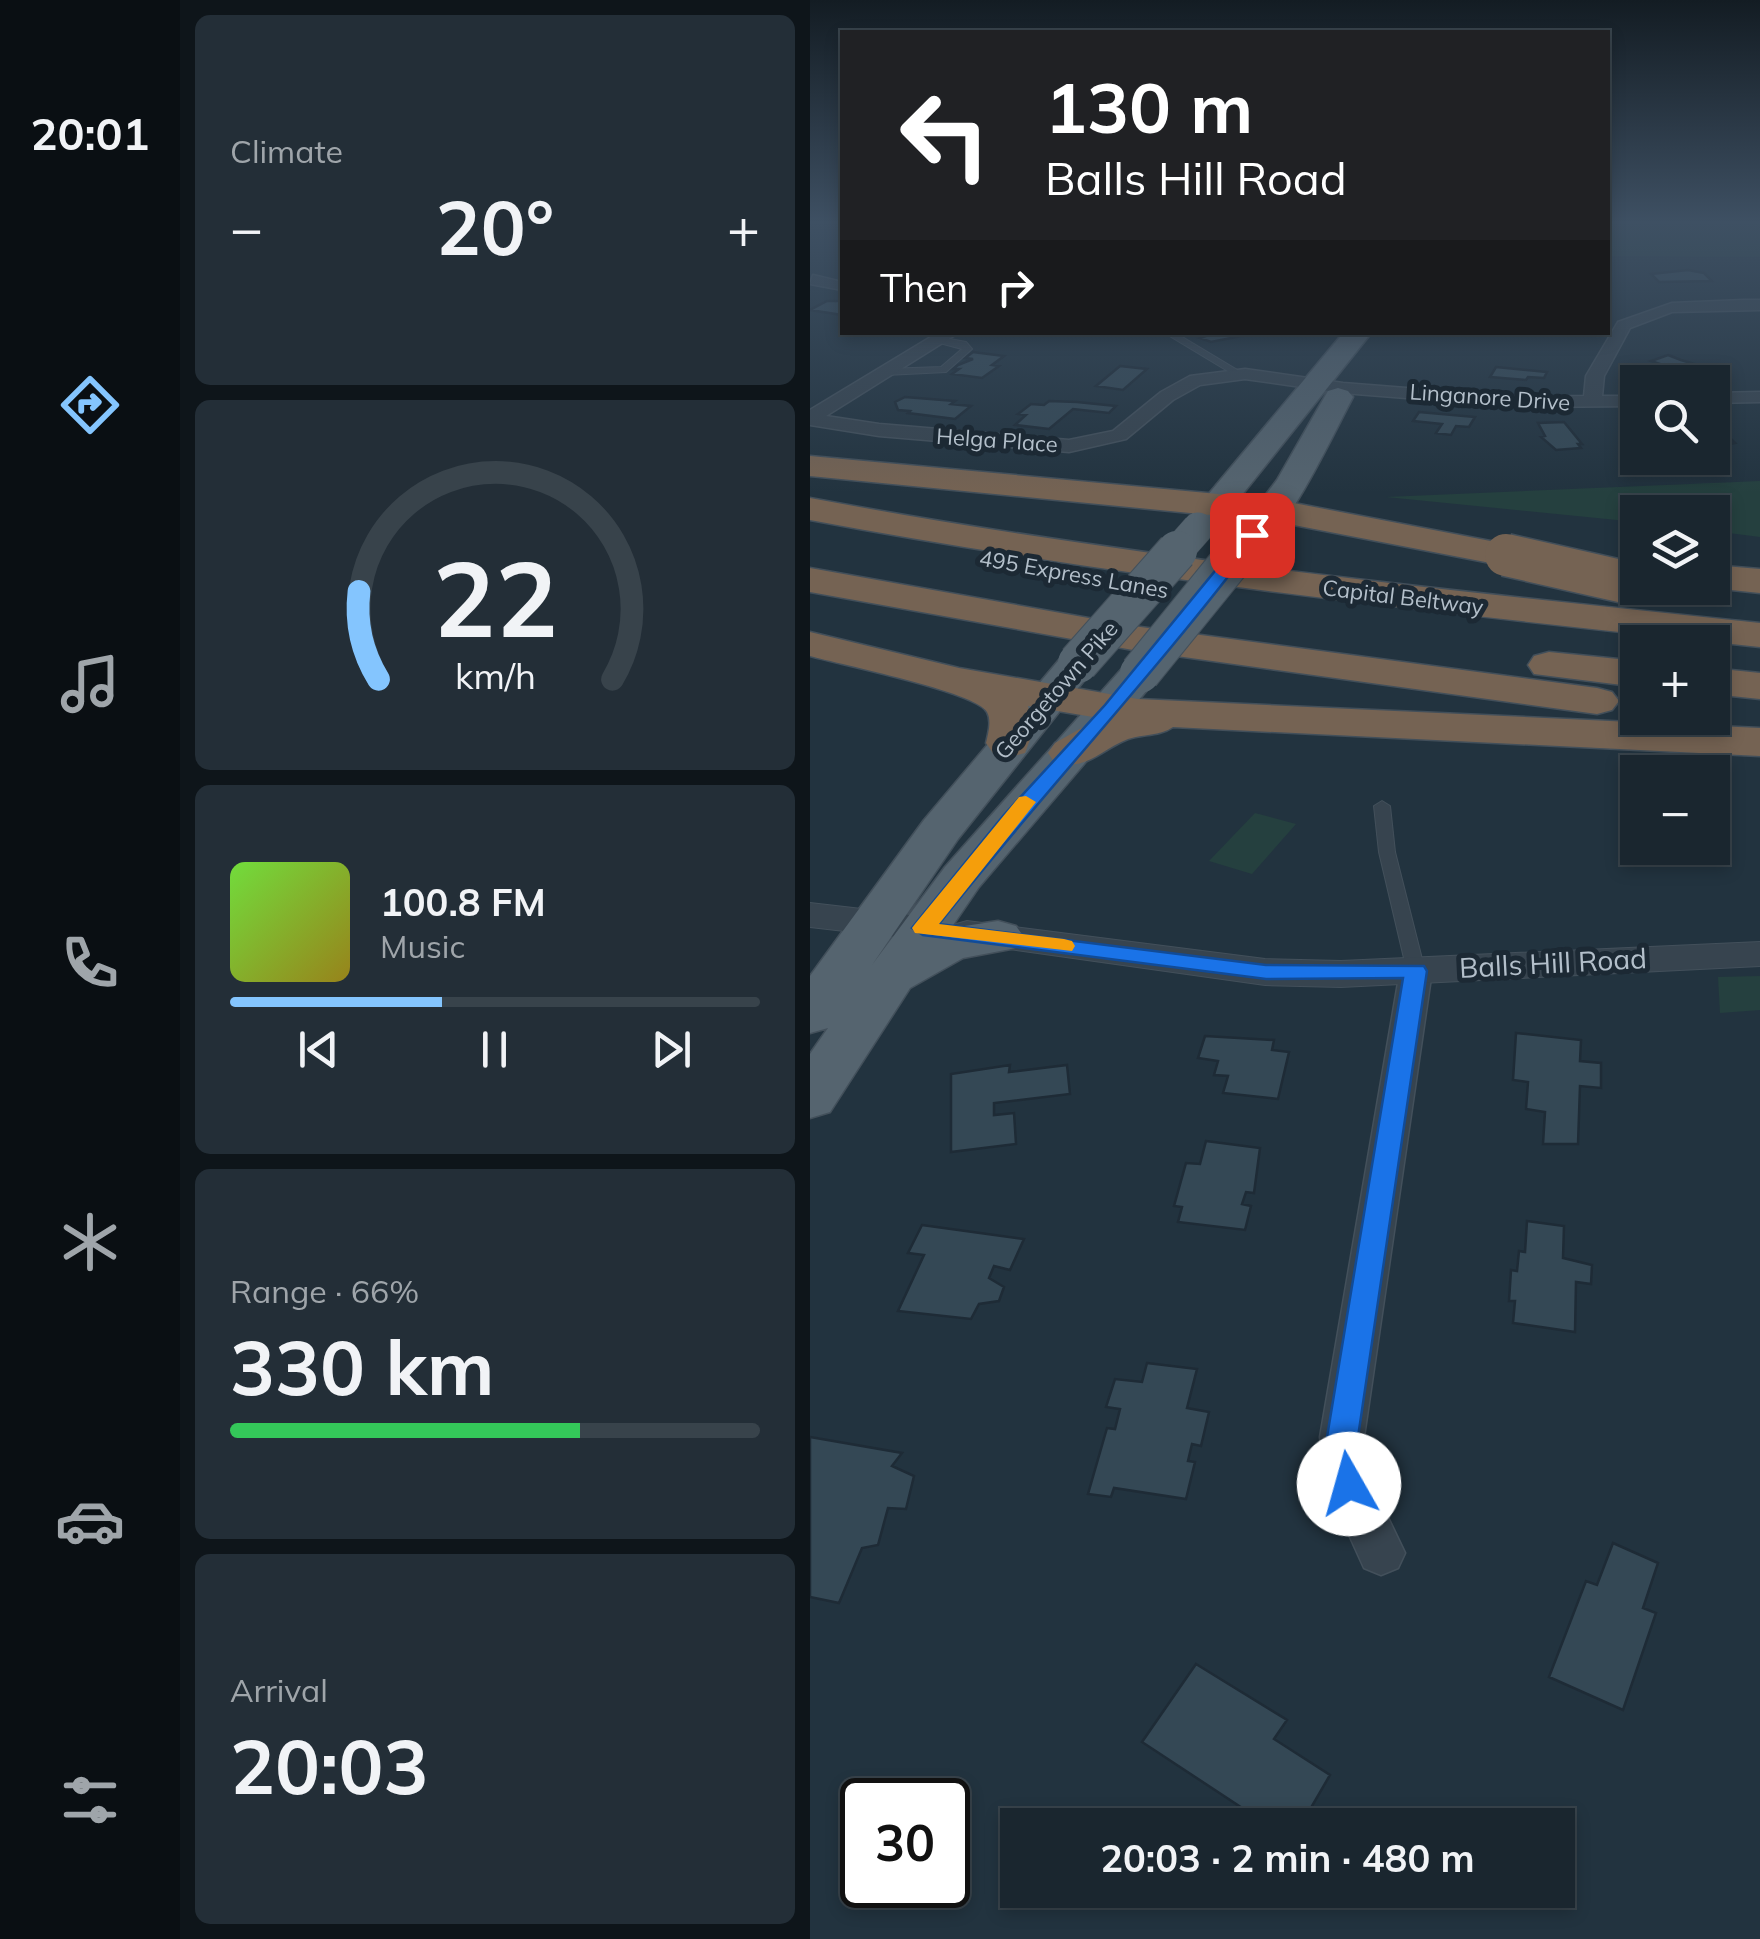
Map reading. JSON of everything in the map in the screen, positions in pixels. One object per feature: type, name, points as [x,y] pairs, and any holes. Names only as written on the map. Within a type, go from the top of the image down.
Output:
[{"type":"highway","points":[[810,466],[1208,516],[1272,509],[1620,578]]},
{"type":"highway","points":[[810,507],[948,520],[1266,561],[1620,581]]},
{"type":"highway","name":"Capital Beltway","points":[[810,507],[975,540],[1352,592],[1760,635]]},
{"type":"highway","name":"495 Express Lanes","points":[[810,526],[1089,580],[1620,648]]},
{"type":"highway","name":"495 Express Lanes","points":[[810,555],[1061,603],[1299,639],[1620,672]]},
{"type":"highway","points":[[1730,578],[1760,581]]},
{"type":"highway","points":[[810,580],[1133,638],[1620,704]]},
{"type":"highway","points":[[1730,600],[1760,606]]},
{"type":"highway","points":[[810,644],[959,681],[1112,709],[1186,716],[1760,742]]},
{"type":"highway","points":[[1730,660],[1760,663]]},
{"type":"highway","points":[[959,681],[997,696],[1011,708],[1009,743]]},
{"type":"highway","points":[[1730,683],[1760,686]]},
{"type":"highway","points":[[1071,753],[1115,728],[1186,716]]},
{"type":"highway","points":[[1730,716],[1760,718]]},
{"type":"main road","name":"Georgetown Pike","points":[[810,1014],[998,834],[1112,709],[1272,509],[1357,335]]},
{"type":"main road","name":"Georgetown Pike","points":[[810,1098],[877,996],[898,926],[941,830],[1048,697],[1208,516],[1333,378],[1380,335]]},
{"type":"main road","points":[[877,996],[929,950],[949,942],[998,937]]},
{"type":"street","points":[[1592,402],[1597,371],[1624,324],[1666,311]]},
{"type":"street","points":[[810,418],[946,336]]},
{"type":"street","name":"Helga Place","points":[[810,418],[879,430],[1069,446],[1118,435],[1167,396],[1196,380],[1239,374],[1333,378]]},
{"type":"street","name":"Linganore Drive","points":[[1333,378],[1520,402],[1620,401]]},
{"type":"street","points":[[1730,397],[1760,396]]},
{"type":"street","name":"Balls Hill Road","points":[[810,914],[1266,972],[1416,971],[1760,954]]},
{"type":"street","points":[[1381,1553],[1349,1484],[1342,1437],[1416,971]]},
{"type":"lane","points":[[1172,335],[1239,374]]},
{"type":"lane","points":[[886,372],[943,370],[967,349],[946,336]]},
{"type":"lane","points":[[1382,806],[1387,852],[1416,971]]},
{"type":"green space","points":[[1760,481],[1760,537],[1730,533],[1730,495],[1620,495],[1620,520],[1386,497]]},
{"type":"green space","points":[[1255,813],[1296,824],[1252,874],[1209,861]]},
{"type":"green space","points":[[1760,976],[1760,1010],[1720,1013],[1718,977]]},
{"type":"building","points":[[1246,335],[1211,342],[1200,338]]},
{"type":"building","points":[[973,352],[1004,356],[992,365],[999,366],[982,378],[952,374],[959,369],[953,369],[958,365],[973,359],[965,358]]},
{"type":"building","points":[[1668,355],[1699,365],[1663,365],[1651,361]]},
{"type":"building","points":[[1120,366],[1147,369],[1123,390],[1096,386]]},
{"type":"building","points":[[1496,367],[1547,372],[1544,378],[1526,380],[1490,377]]},
{"type":"building","points":[[905,397],[971,406],[955,419],[908,413],[898,410],[895,402]]},
{"type":"building","points":[[1049,401],[1116,406],[1109,413],[1073,409],[1049,429],[1015,425],[1026,415],[1018,414],[1031,404],[1044,405]]},
{"type":"building","points":[[1419,412],[1475,417],[1469,427],[1456,426],[1451,435],[1436,433],[1442,424],[1413,421]]},
{"type":"building","points":[[1564,422],[1582,444],[1578,444],[1581,448],[1556,450],[1541,437],[1545,436],[1538,423]]},
{"type":"building","points":[[1516,1033],[1581,1040],[1580,1061],[1601,1063],[1601,1088],[1580,1086],[1578,1144],[1543,1144],[1545,1112],[1526,1109],[1528,1082],[1513,1080]]},
{"type":"building","points":[[1205,1036],[1274,1040],[1272,1050],[1289,1052],[1278,1099],[1223,1093],[1228,1076],[1214,1075],[1218,1061],[1198,1058]]},
{"type":"building","points":[[1010,1065],[1009,1072],[1067,1065],[1070,1094],[994,1103],[994,1115],[1014,1113],[1016,1144],[951,1152],[951,1074]]},
{"type":"building","points":[[1206,1141],[1260,1148],[1254,1193],[1246,1192],[1242,1204],[1251,1206],[1245,1230],[1178,1222],[1182,1207],[1174,1206],[1186,1163],[1200,1164]]},
{"type":"building","points":[[1527,1221],[1564,1226],[1563,1258],[1592,1265],[1591,1284],[1576,1282],[1575,1332],[1513,1323],[1515,1301],[1509,1301],[1511,1270],[1517,1271],[1519,1251],[1525,1252]]},
{"type":"building","points":[[922,1225],[1024,1239],[1010,1270],[994,1266],[989,1278],[1004,1287],[999,1301],[979,1304],[971,1319],[898,1311],[924,1255],[908,1253]]},
{"type":"building","points":[[1147,1363],[1197,1369],[1187,1408],[1209,1412],[1201,1446],[1192,1444],[1188,1461],[1195,1462],[1186,1499],[1114,1488],[1111,1497],[1088,1494],[1107,1428],[1115,1429],[1120,1409],[1106,1407],[1115,1379],[1142,1382]]},
{"type":"building","points":[[810,1437],[902,1453],[892,1466],[914,1476],[906,1509],[888,1508],[878,1545],[862,1548],[839,1603],[810,1597]]},
{"type":"building","points":[[1613,1543],[1658,1563],[1643,1608],[1656,1613],[1623,1710],[1549,1677],[1586,1581],[1597,1585]]},
{"type":"building","points":[[1196,1664],[1287,1720],[1274,1739],[1330,1775],[1311,1808],[1242,1808],[1142,1742]]},
{"type":"slow traffic","points":[[1026,802],[923,928],[1064,946]]},
{"type":"route","points":[[1252,535],[1112,709],[1010,820],[923,928],[1266,972],[1416,971],[1342,1437],[1349,1484]]}]
